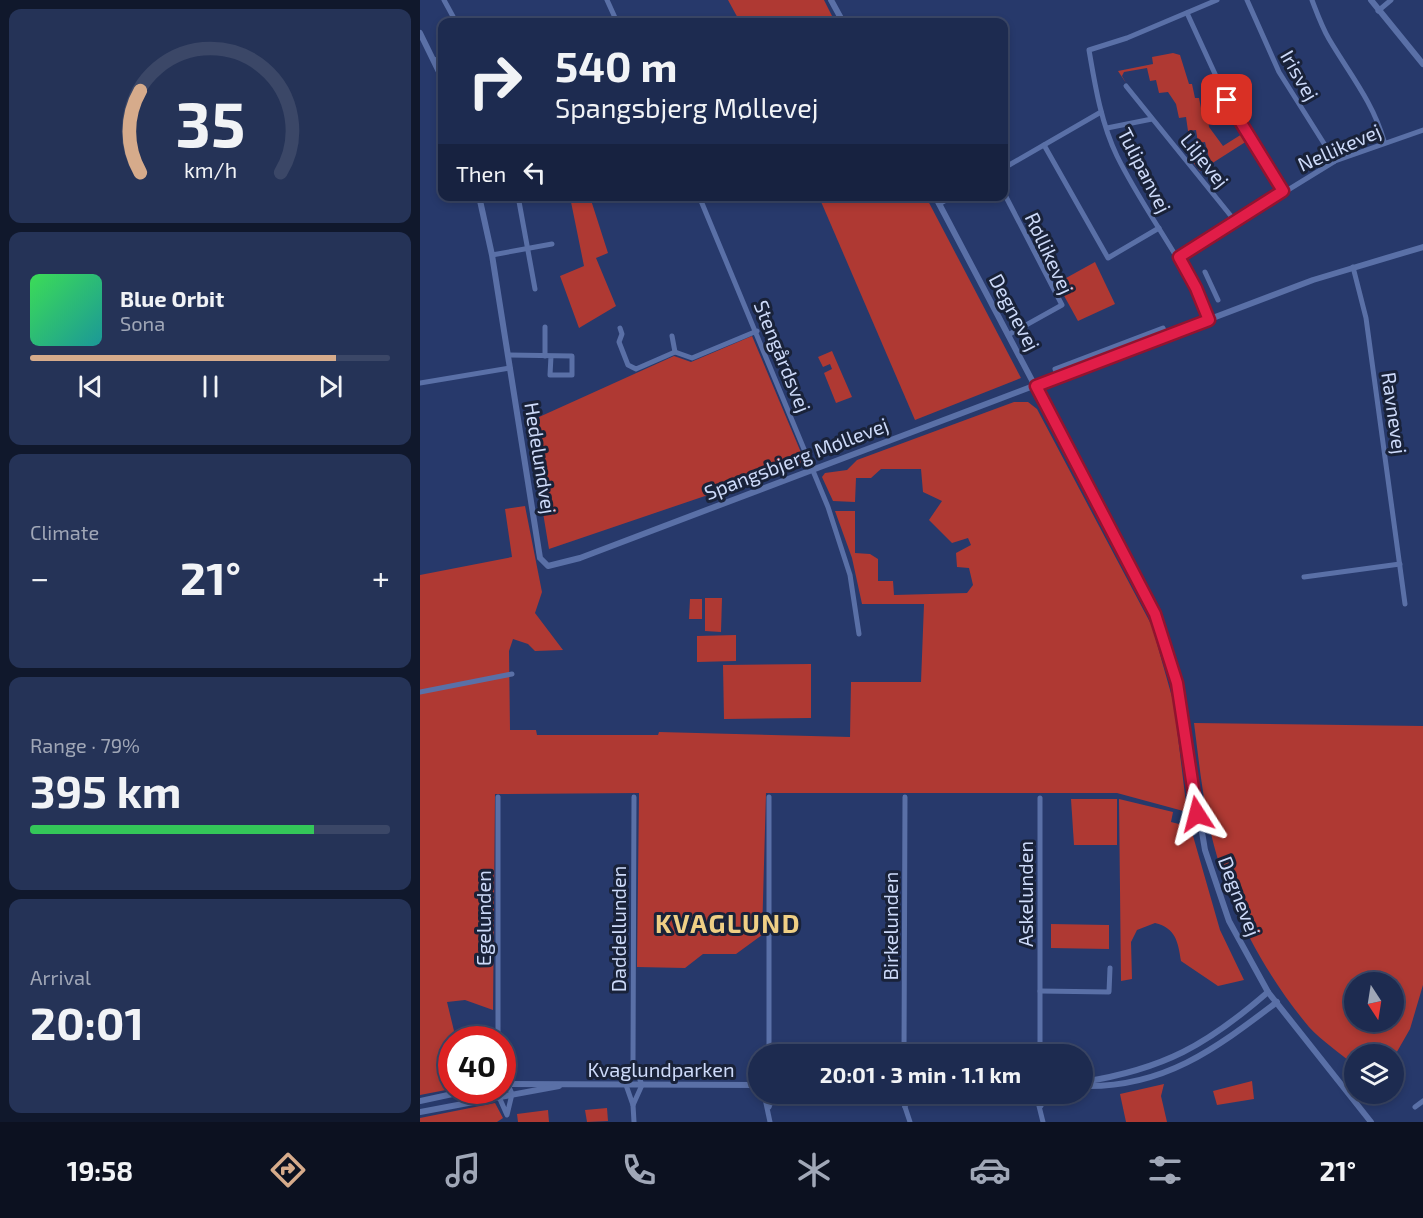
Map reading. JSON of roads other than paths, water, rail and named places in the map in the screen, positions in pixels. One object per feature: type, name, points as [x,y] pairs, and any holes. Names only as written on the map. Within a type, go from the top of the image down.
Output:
[{"type":"street","points":[[444,0],[454,18]]},
{"type":"street","points":[[607,0],[615,18]]},
{"type":"street","points":[[831,0],[841,18]]},
{"type":"street","name":"Tulipanvej","points":[[1209,320],[1196,288],[1179,257],[1135,190],[1107,128],[1101,112],[1089,50],[1123,40],[1217,0]]},
{"type":"street","name":"Irisvej","points":[[1247,0],[1279,72],[1335,161]]},
{"type":"street","points":[[1312,0],[1328,37],[1369,101],[1378,119],[1384,141]]},
{"type":"street","points":[[1371,0],[1423,64]]},
{"type":"street","points":[[1378,11],[1391,0]]},
{"type":"street","points":[[1187,13],[1227,100],[1283,191]]},
{"type":"street","points":[[420,33],[438,68]]},
{"type":"street","name":"Liljevej","points":[[1126,86],[1235,221]]},
{"type":"street","points":[[1008,166],[1101,112]]},
{"type":"street","points":[[1107,128],[1152,119]]},
{"type":"street","name":"Nellikevej","points":[[1179,257],[1335,161],[1384,141],[1423,130]]},
{"type":"street","points":[[1044,145],[1108,258],[1159,228]]},
{"type":"street","name":"Hedelundvej","points":[[480,201],[509,355],[540,558],[545,565]]},
{"type":"street","points":[[519,201],[535,289]]},
{"type":"street","name":"Stengårdsvej","points":[[701,201],[813,468],[844,553],[856,602],[859,634]]},
{"type":"street","name":"Degnevej","points":[[938,201],[1155,614],[1177,683],[1197,814],[1218,895],[1244,953],[1276,1002],[1371,1122]]},
{"type":"street","points":[[939,204],[944,201]]},
{"type":"street","name":"Røllikevej","points":[[1008,201],[1062,304],[1008,335]]},
{"type":"street","points":[[492,255],[552,244]]},
{"type":"street","name":"Spangsbjerg Møllevej","points":[[545,565],[553,566],[580,558],[1209,320],[1353,267],[1423,247]]},
{"type":"street","name":"Ravnevej","points":[[1353,267],[1366,318],[1405,604]]},
{"type":"street","points":[[1205,272],[1218,300]]},
{"type":"street","points":[[1196,288],[1209,282]]},
{"type":"street","name":"Hedelundvej","points":[[509,355],[548,356],[572,356],[572,375],[550,375],[548,356],[545,327]]},
{"type":"street","points":[[620,328],[622,334],[619,342],[628,365],[636,369],[675,352],[692,357],[757,331]]},
{"type":"street","points":[[672,336],[675,352]]},
{"type":"street","points":[[420,383],[510,368]]},
{"type":"street","points":[[1304,577],[1400,564]]},
{"type":"street","points":[[420,692],[513,674]]},
{"type":"street","name":"Daddellunden","points":[[626,1085],[633,1062],[634,797]]},
{"type":"street","points":[[769,797],[769,1044]]},
{"type":"street","name":"Birkelunden","points":[[904,1044],[905,797]]},
{"type":"street","name":"Egelunden","points":[[498,798],[498,1026]]},
{"type":"street","name":"Askelunden","points":[[1040,798],[1040,1044]]},
{"type":"street","points":[[1040,991],[1109,992],[1110,968]]},
{"type":"street","points":[[1093,1080],[1142,1070],[1166,1062],[1204,1042],[1269,992]]},
{"type":"street","points":[[1093,1086],[1125,1084],[1178,1068],[1222,1043],[1276,1002]]},
{"type":"street","name":"Daddellunden","points":[[633,1062],[642,1085]]},
{"type":"street","name":"Kvaglundparken","points":[[516,1084],[748,1085]]},
{"type":"street","name":"Kvaglundparken","points":[[516,1094],[544,1091],[562,1085]]},
{"type":"street","points":[[626,1085],[633,1105],[634,1122]]},
{"type":"street","points":[[633,1105],[642,1085]]},
{"type":"street","points":[[420,1101],[438,1097]]},
{"type":"street","points":[[1415,1107],[1423,1101]]},
{"type":"street","name":"Kvaglundparken","points":[[420,1112],[452,1104]]},
{"type":"street","points":[[501,1104],[507,1119]]},
{"type":"street","points":[[507,1119],[510,1104]]},
{"type":"street","points":[[768,1104],[770,1122]]},
{"type":"street","points":[[904,1104],[910,1122]]},
{"type":"street","points":[[1041,1106],[1043,1122]]},
{"type":"district","name":"KVAGLUND","points":[[728,922]]}]
